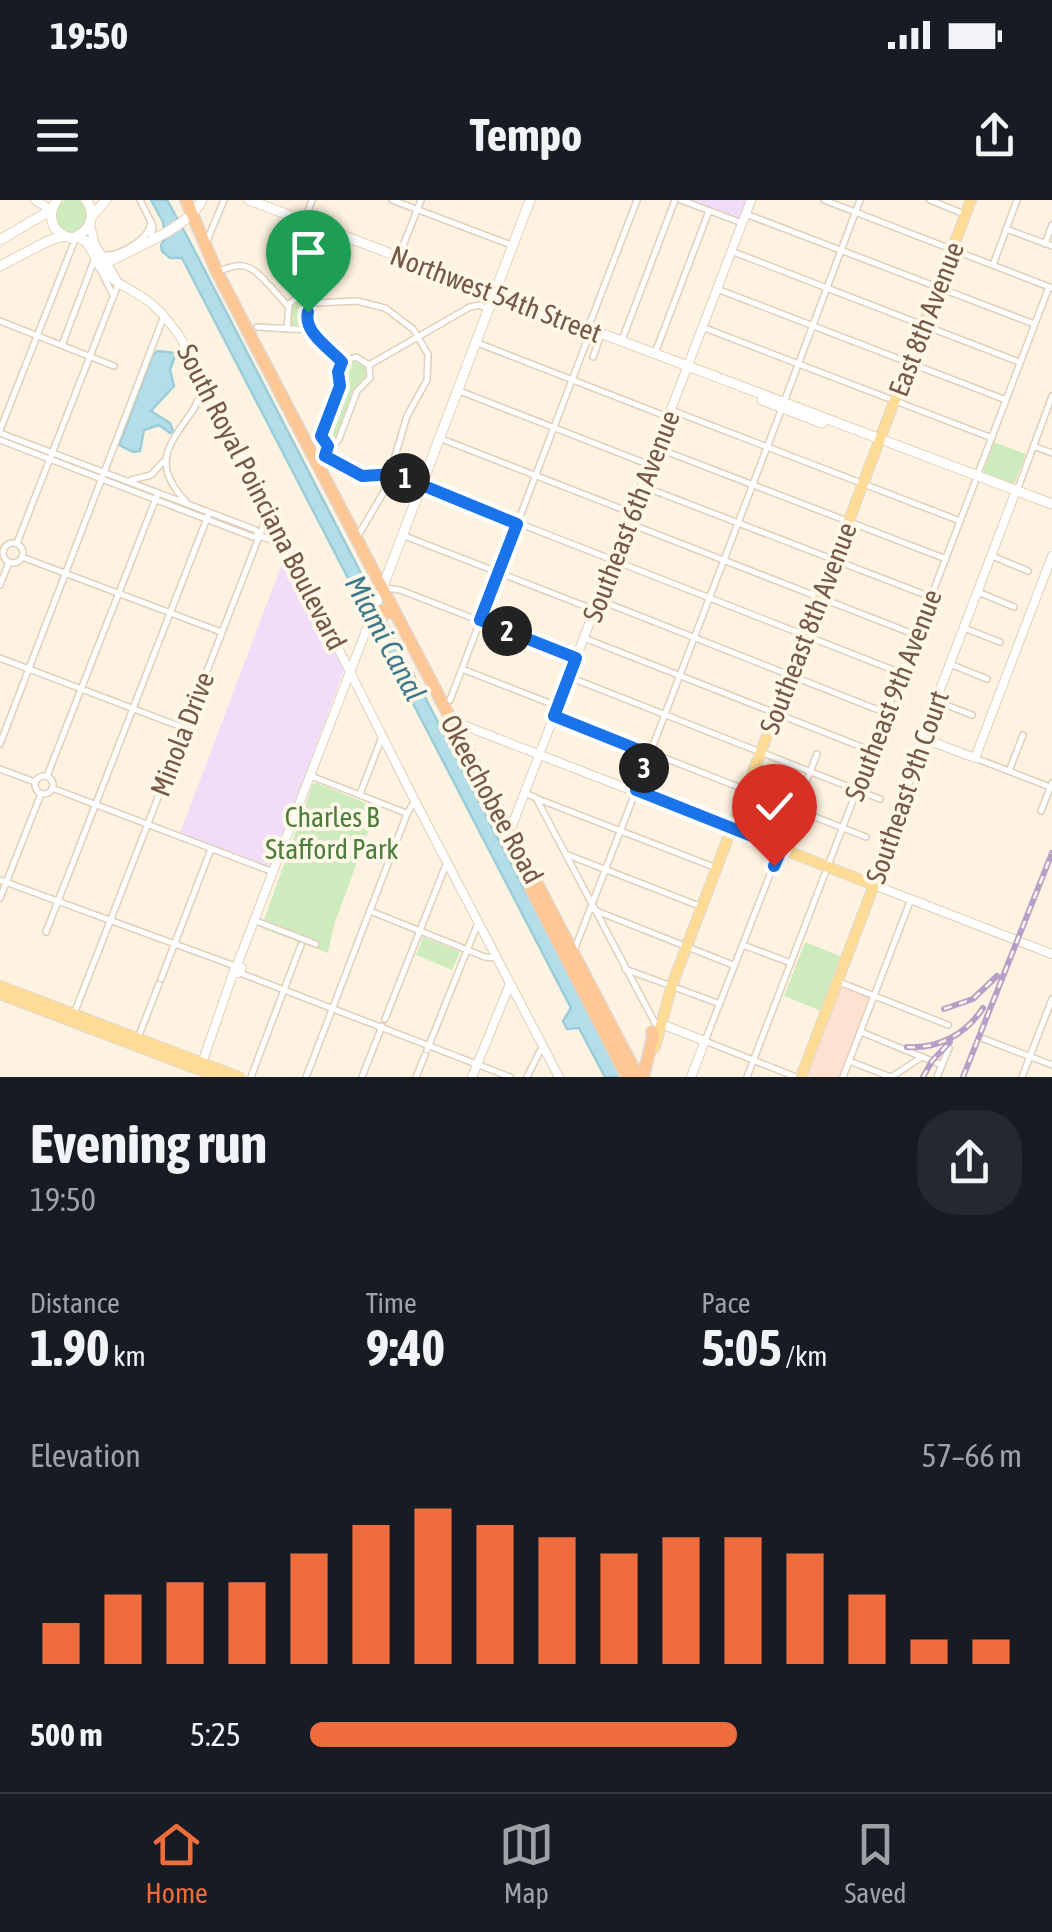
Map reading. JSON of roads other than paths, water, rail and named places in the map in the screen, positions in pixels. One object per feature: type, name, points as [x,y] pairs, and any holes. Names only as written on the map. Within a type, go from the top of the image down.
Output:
[{"type":"highway","name":"Okeechobee Road","points":[[178,200],[213,280],[380,604],[637,1073]]},
{"type":"highway","name":"Okeechobee Road","points":[[186,200],[187,219],[206,244],[217,272],[319,456],[374,573],[380,604],[450,720],[464,732],[510,833],[637,1073]]},
{"type":"highway","points":[[301,448],[319,456]]},
{"type":"highway","points":[[374,573],[382,575],[389,570]]},
{"type":"highway","points":[[436,709],[450,720]]},
{"type":"highway","points":[[540,892],[610,1032],[637,1073]]},
{"type":"highway","points":[[637,1073],[656,1026]]},
{"type":"main road","points":[[86,200],[91,220]]},
{"type":"main road","points":[[0,266],[48,240],[70,241],[106,200]]},
{"type":"main road","points":[[116,279],[99,257],[126,250],[187,219],[202,200]]},
{"type":"main road","name":"Northwest 54th Street","points":[[249,200],[976,479]]},
{"type":"main road","points":[[380,604],[389,570],[530,200]]},
{"type":"main road","name":"East 8th Avenue","points":[[879,442],[970,200]]},
{"type":"main road","points":[[0,240],[53,207]]},
{"type":"main road","points":[[53,207],[53,225],[70,241]]},
{"type":"main road","name":"South Royal Poinciana Boulevard","points":[[70,241],[99,257]]},
{"type":"main road","name":"Northwest 54th Street","points":[[687,367],[692,373],[783,405]]},
{"type":"main road","name":"Northwest 54th Street","points":[[879,442],[976,479]]},
{"type":"main road","name":"Southeast 8th Avenue","points":[[656,1026],[879,442]]},
{"type":"main road","points":[[976,479],[1052,508]]},
{"type":"main road","points":[[732,829],[874,885]]},
{"type":"main road","name":"Southeast 9th Court","points":[[799,1077],[874,885]]},
{"type":"main road","points":[[5,992],[239,1077]]},
{"type":"main road","points":[[201,1066],[218,1077]]},
{"type":"street","points":[[35,200],[53,207]]},
{"type":"street","points":[[140,200],[154,228],[149,237]]},
{"type":"street","points":[[206,244],[224,200]]},
{"type":"street","points":[[312,200],[297,248],[314,303]]},
{"type":"street","points":[[392,200],[513,246]]},
{"type":"street","points":[[399,256],[420,200]]},
{"type":"street","points":[[450,700],[637,200]]},
{"type":"street","points":[[621,342],[678,200],[742,224]]},
{"type":"street","name":"Southeast 6th Avenue","points":[[510,833],[751,200]]},
{"type":"street","points":[[824,200],[1050,287]]},
{"type":"street","points":[[573,953],[860,200]]},
{"type":"street","points":[[930,200],[965,214]]},
{"type":"street","points":[[993,265],[1016,200]]},
{"type":"street","points":[[654,356],[709,211]]},
{"type":"street","points":[[746,214],[1034,324]]},
{"type":"street","points":[[91,220],[113,295]]},
{"type":"street","points":[[1006,229],[1048,245],[1052,224]]},
{"type":"street","points":[[70,241],[0,434],[208,516],[256,530],[259,536],[288,546]]},
{"type":"street","points":[[731,251],[1020,362]]},
{"type":"street","points":[[62,345],[99,257]]},
{"type":"street","name":"South Royal Poinciana Boulevard","points":[[99,257],[116,279],[164,316],[188,350],[561,1077]]},
{"type":"street","points":[[217,272],[235,264],[254,270],[288,306],[290,329]]},
{"type":"street","points":[[17,543],[116,279]]},
{"type":"street","name":"Southeast 9th Avenue","points":[[746,1077],[1050,287]]},
{"type":"street","points":[[288,306],[308,289]]},
{"type":"street","points":[[717,289],[1006,400]]},
{"type":"street","points":[[314,303],[350,300],[374,304],[400,316],[420,336],[428,354],[428,378],[407,416],[380,499],[359,534]]},
{"type":"street","points":[[290,329],[306,317],[314,303]]},
{"type":"street","points":[[369,365],[472,306],[488,309]]},
{"type":"street","points":[[0,744],[164,316]]},
{"type":"street","points":[[306,317],[309,330],[342,362]]},
{"type":"street","points":[[0,321],[114,366]]},
{"type":"street","points":[[257,327],[309,330]]},
{"type":"street","points":[[702,327],[992,438]]},
{"type":"street","points":[[593,357],[601,335]]},
{"type":"street","points":[[475,342],[572,380],[768,446],[960,521]]},
{"type":"street","points":[[328,446],[321,436],[340,386],[338,372],[342,362],[356,356],[369,365]]},
{"type":"street","points":[[369,365],[370,378],[358,390],[339,440],[319,456],[362,476],[390,474],[902,674]]},
{"type":"street","points":[[189,505],[170,481],[165,459],[170,439],[196,406],[206,384]]},
{"type":"street","points":[[457,390],[650,465]]},
{"type":"street","points":[[1014,492],[1052,396]]},
{"type":"street","points":[[439,438],[632,513]]},
{"type":"street","points":[[1034,446],[1052,453]]},
{"type":"street","points":[[657,448],[946,558]]},
{"type":"street","points":[[126,481],[151,475],[165,459]]},
{"type":"street","points":[[103,476],[126,481],[208,516]]},
{"type":"street","points":[[642,486],[931,597]]},
{"type":"street","name":"Southeast 9th Court","points":[[874,885],[875,872],[922,738],[1014,492]]},
{"type":"street","points":[[47,776],[156,496]]},
{"type":"street","name":"Minola Drive","points":[[72,1018],[270,509]]},
{"type":"street","points":[[46,932],[208,516]]},
{"type":"street","points":[[628,524],[916,635]]},
{"type":"street","points":[[402,535],[595,610]]},
{"type":"street","points":[[10,542],[17,543],[22,547],[22,557],[15,563],[9,562],[2,548],[10,542]]},
{"type":"street","points":[[992,556],[1028,570]]},
{"type":"street","points":[[975,758],[1052,556]]},
{"type":"street","points":[[22,557],[222,632]]},
{"type":"street","points":[[0,585],[9,562]]},
{"type":"street","points":[[201,1066],[310,776],[380,604],[400,590],[576,658]]},
{"type":"street","points":[[978,592],[1014,607]]},
{"type":"street","points":[[599,600],[886,713]]},
{"type":"street","points":[[964,628],[1000,642]]},
{"type":"street","points":[[584,638],[872,750]]},
{"type":"street","points":[[342,651],[352,656],[358,654]]},
{"type":"street","points":[[356,680],[358,654]]},
{"type":"street","points":[[0,658],[184,728]]},
{"type":"street","points":[[950,664],[986,679]]},
{"type":"street","points":[[462,669],[649,754],[866,837]]},
{"type":"street","points":[[569,677],[880,799]]},
{"type":"street","points":[[936,701],[972,715]]},
{"type":"street","points":[[464,732],[539,754],[732,829]]},
{"type":"street","points":[[359,796],[382,734]]},
{"type":"street","points":[[1009,771],[1023,735]]},
{"type":"street","points":[[922,738],[1051,785],[1041,811]]},
{"type":"street","points":[[692,1077],[816,754]]},
{"type":"street","points":[[0,769],[36,782]]},
{"type":"street","points":[[47,776],[52,788],[40,794],[36,782],[47,776]]},
{"type":"street","points":[[310,776],[407,814]]},
{"type":"street","points":[[52,788],[274,872]]},
{"type":"street","points":[[525,793],[717,868]]},
{"type":"street","points":[[0,898],[3,881],[40,794]]},
{"type":"street","points":[[536,798],[656,1026],[799,1077]]},
{"type":"street","points":[[306,1077],[407,814],[416,800]]},
{"type":"street","name":"South Royal Poinciana Boulevard","points":[[416,800],[561,1077]]},
{"type":"street","points":[[136,1042],[210,849]]},
{"type":"street","points":[[565,854],[702,907]]},
{"type":"street","points":[[362,1077],[447,862]]},
{"type":"street","points":[[3,881],[383,1023],[427,1050],[510,1077]]},
{"type":"street","points":[[874,885],[1052,954]]},
{"type":"street","points":[[842,1077],[912,899]]},
{"type":"street","points":[[592,908],[734,966]]},
{"type":"street","points":[[370,910],[496,958]]},
{"type":"street","points":[[256,921],[316,944]]},
{"type":"street","points":[[416,1077],[478,922]]},
{"type":"street","points":[[251,1077],[301,945]]},
{"type":"street","points":[[743,945],[790,963]]},
{"type":"street","points":[[625,969],[720,1004]]},
{"type":"street","points":[[472,1077],[511,982]]},
{"type":"street","points":[[838,982],[948,1025]]},
{"type":"street","points":[[1022,1077],[1052,999]]},
{"type":"street","points":[[861,1032],[942,1065]]},
{"type":"street","points":[[984,1039],[1052,1065]]},
{"type":"street","points":[[528,1077],[543,1046]]},
{"type":"street","points":[[938,1077],[948,1048]]},
{"type":"street","points":[[849,1061],[891,1077],[922,1057]]},
{"type":"water","name":"Miami Canal","points":[[151,200],[167,200],[189,240],[621,1077],[605,1077],[579,1028],[567,1029],[563,1021],[571,1008],[182,258],[170,258],[162,251],[166,238],[163,222]]},
{"type":"water","points":[[176,353],[170,370],[174,386],[151,411],[170,423],[173,431],[170,433],[159,425],[144,430],[140,451],[133,452],[119,445],[153,354]]},
{"type":"railway","points":[[963,1077],[1052,853]]},
{"type":"railway","points":[[944,1009],[973,999],[997,976]]},
{"type":"railway","points":[[907,1047],[951,1038],[983,1008]]},
{"type":"railway","points":[[923,1077],[950,1042]]},
{"type":"park label","name":"Charles B Stafford Park","points":[[332,833]]}]
